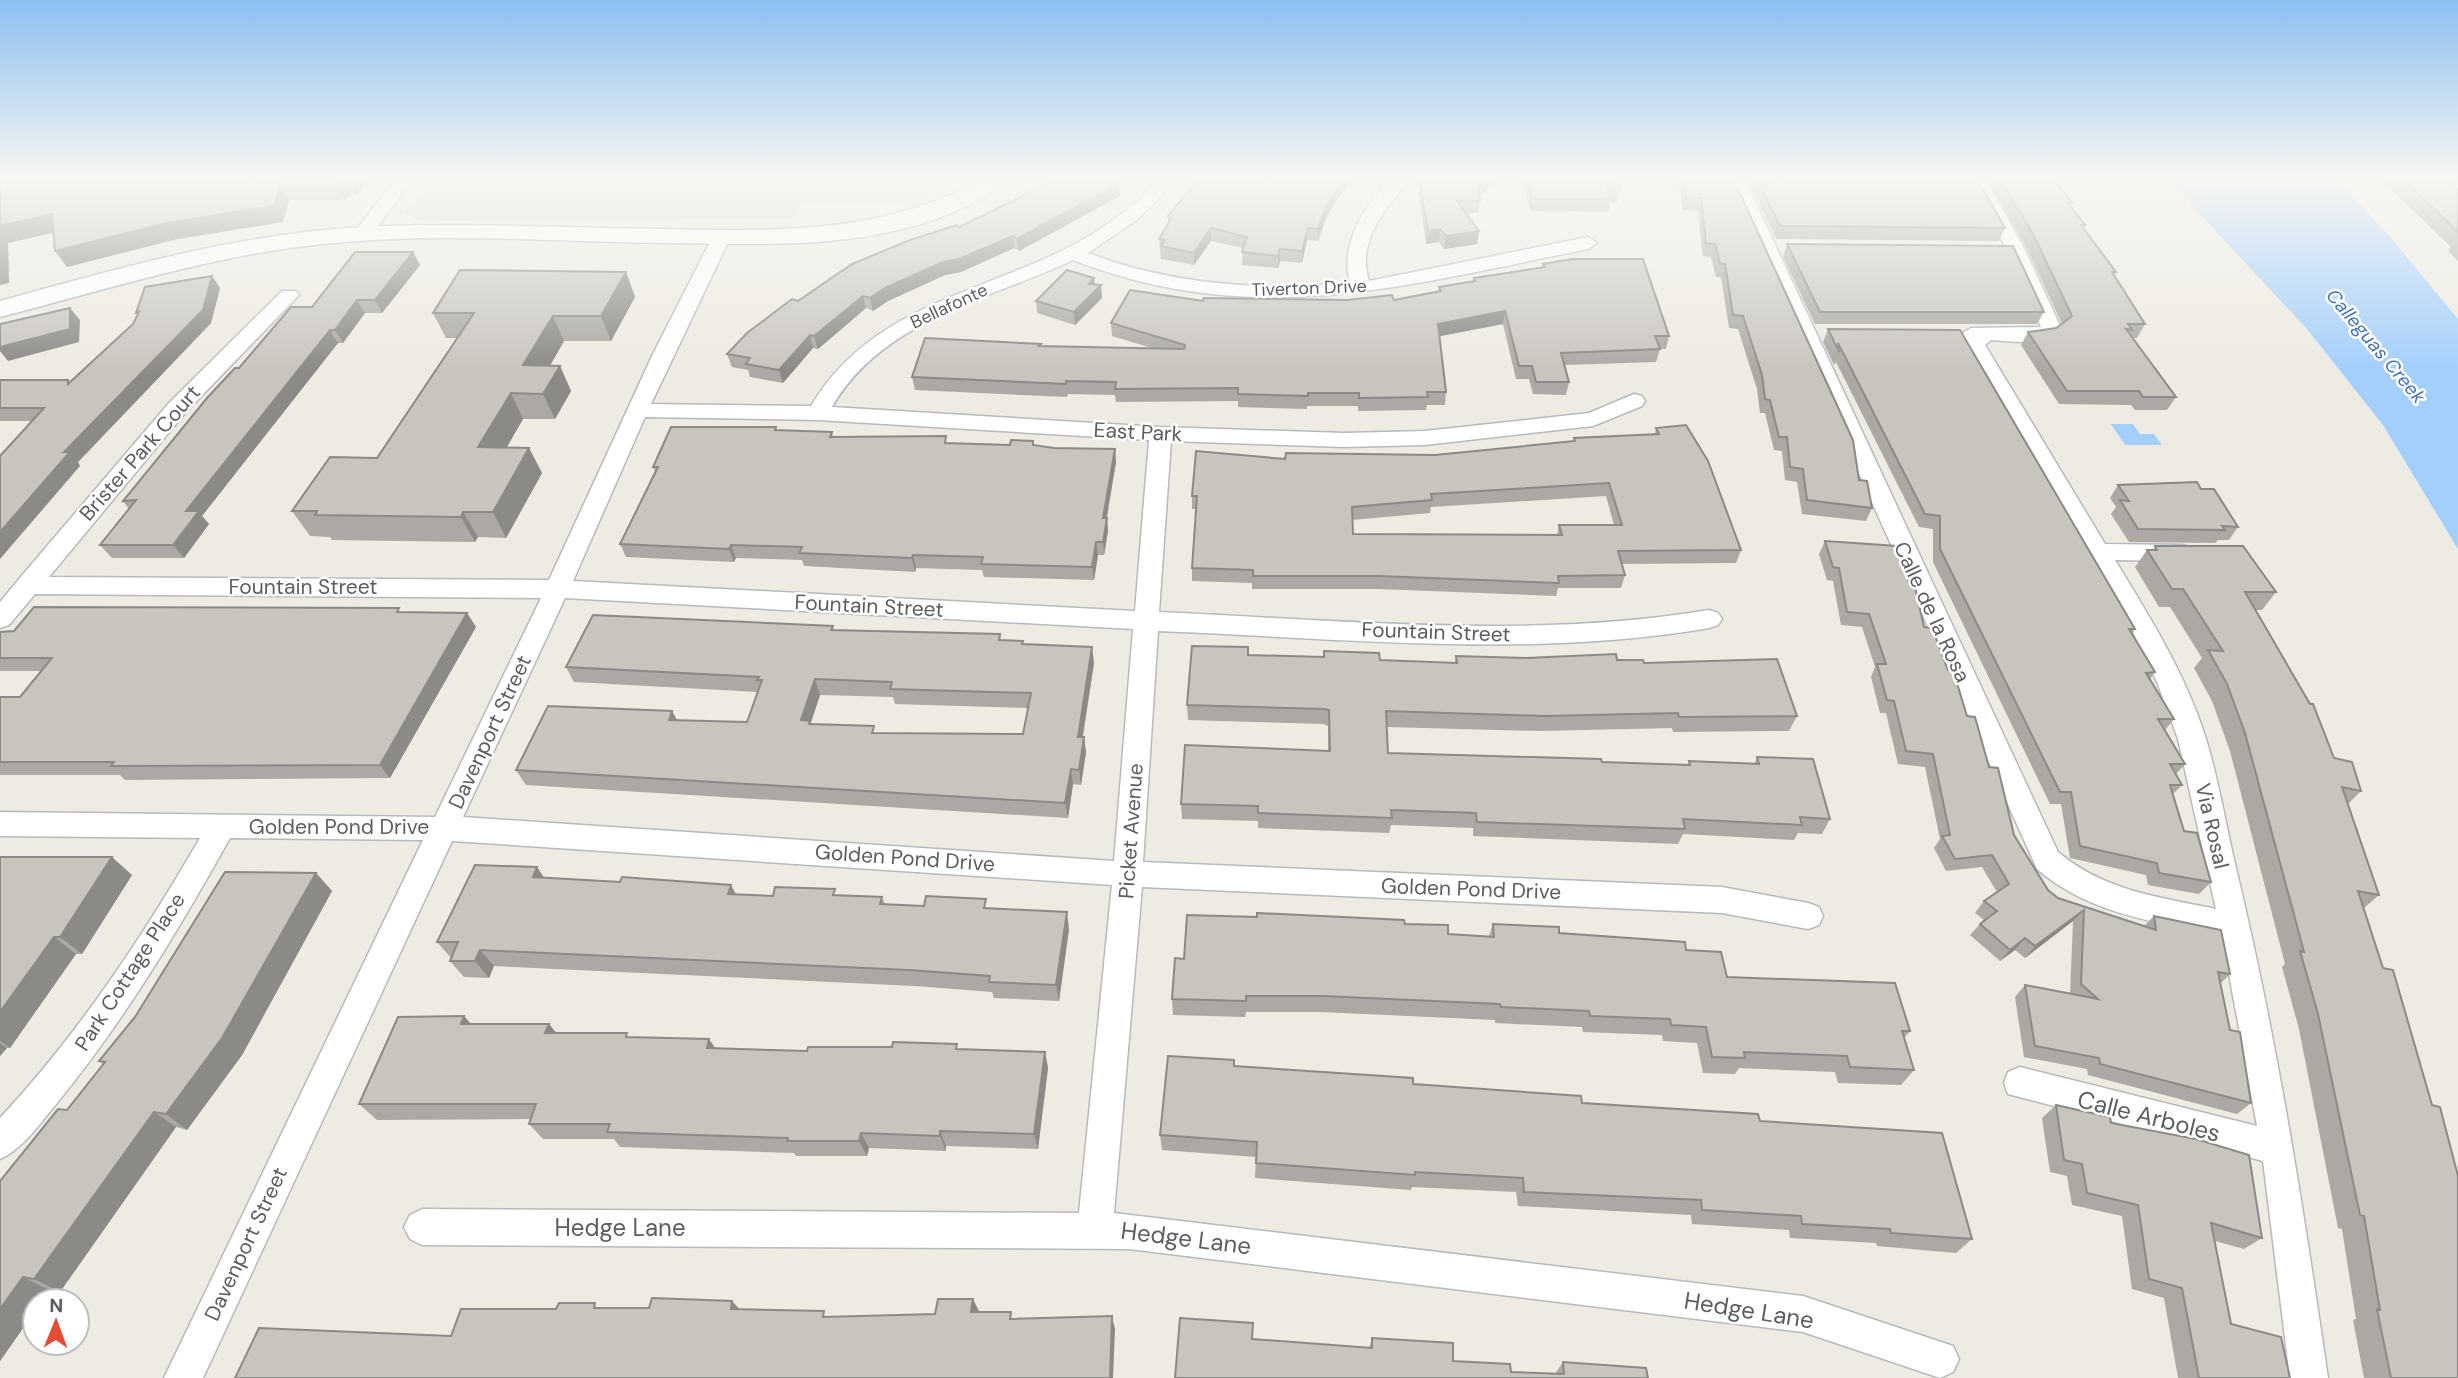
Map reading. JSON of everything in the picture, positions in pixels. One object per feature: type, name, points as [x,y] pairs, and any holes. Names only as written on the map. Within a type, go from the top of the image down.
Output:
[{"type":"street","points":[[0,309],[178,261],[288,242]]},
{"type":"street","name":"Davenport Street","points":[[183,1378],[557,589],[637,410],[719,242]]},
{"type":"street","name":"Bellafonte","points":[[818,414],[825,396],[861,356],[914,321],[1072,253],[1089,242]]},
{"type":"street","points":[[1360,242],[1355,258],[1355,274],[1361,288]]},
{"type":"street","name":"Calle de la Rosa","points":[[1763,242],[2047,860],[2070,880],[2101,894],[2235,926]]},
{"type":"street","points":[[1950,334],[2039,335],[2052,330],[2012,242]]},
{"type":"street","name":"Tiverton Drive","points":[[1072,253],[1095,263],[1157,281],[1232,291],[1361,288],[1588,243]]},
{"type":"street","points":[[1766,248],[1794,248]]},
{"type":"street","points":[[1988,250],[2016,250]]},
{"type":"street","name":"Brister Park Court","points":[[0,619],[177,408],[289,295]]},
{"type":"street","points":[[1805,333],[1832,334]]},
{"type":"street","name":"Via Rosal","points":[[1989,334],[1976,339],[1975,345],[2154,647],[2192,739],[2235,926],[2278,1148],[2309,1378]]},
{"type":"street","name":"East Park","points":[[637,410],[818,414],[1160,434],[1344,440],[1425,438],[1593,419],[1634,401]]},
{"type":"street","name":"Picket Avenue","points":[[1095,1228],[1128,874],[1160,434]]},
{"type":"street","points":[[2097,552],[2200,554]]},
{"type":"street","name":"Fountain Street","points":[[29,585],[557,589],[1146,621],[1486,635],[1644,630],[1709,619]]},
{"type":"street","name":"Golden Pond Drive","points":[[0,824],[444,828],[1128,874],[1722,900],[1808,916]]},
{"type":"street","name":"Park Cottage Place","points":[[0,1142],[38,1103],[101,1024],[221,827]]},
{"type":"street","name":"Calle Arboles","points":[[2020,1083],[2278,1148]]},
{"type":"street","name":"Hedge Lane","points":[[422,1227],[1095,1228],[1803,1314],[1940,1359]]},
{"type":"water","name":"Calleguas Creek","points":[[2226,242],[2395,242],[2458,319],[2458,549],[2383,425],[2307,329]]},
{"type":"water","points":[[2111,424],[2133,424],[2140,434],[2154,434],[2162,445],[2125,445]]},
{"type":"building","points":[[54,242],[90,242],[55,251]]},
{"type":"building","points":[[904,242],[998,242],[959,259],[943,262],[885,288],[870,298],[863,296],[814,336],[810,335],[779,370],[746,364],[750,358],[727,354],[747,333],[792,299],[798,301],[852,264]]},
{"type":"building","points":[[1163,242],[1201,242],[1194,253],[1161,246]]},
{"type":"building","points":[[1245,242],[1304,242],[1302,251],[1280,249],[1278,256],[1242,252]]},
{"type":"building","points":[[1762,242],[1853,440],[1859,480],[1867,481],[1872,508],[1807,500],[1803,469],[1790,467],[1787,437],[1779,437],[1770,400],[1765,399],[1762,375],[1743,316],[1733,315],[1725,264],[1720,264],[1715,244],[1706,243]]},
{"type":"building","points":[[2037,242],[2094,242],[2116,272],[2112,272],[2145,324],[2128,324],[2132,330],[2126,329],[2176,397],[2143,397],[2139,391],[2067,391],[2028,332],[2056,328],[2072,316]]},
{"type":"building","points":[[1787,244],[2013,246],[2044,312],[1820,312]]},
{"type":"building","points":[[355,252],[413,252],[375,300],[357,300],[335,330],[330,330],[186,511],[199,511],[173,545],[100,545],[136,500],[123,501],[207,398],[235,368],[239,368],[291,307],[312,307]]},
{"type":"building","points":[[1572,259],[1643,259],[1669,336],[1655,336],[1660,349],[1561,353],[1569,382],[1536,382],[1532,366],[1519,366],[1505,311],[1438,324],[1446,392],[1427,392],[1428,397],[1359,398],[1359,393],[1308,393],[1308,396],[1238,394],[1238,388],[1115,389],[1116,382],[1066,381],[1066,384],[912,377],[925,338],[1041,344],[1039,346],[1184,349],[1185,345],[1111,323],[1130,290],[1203,301],[1204,298],[1347,300],[1392,295],[1394,300],[1441,291],[1439,287],[1475,281],[1474,278],[1545,267],[1543,264]]},
{"type":"building","points":[[460,270],[626,272],[601,316],[553,316],[523,365],[560,366],[543,394],[511,393],[478,447],[529,448],[493,512],[463,512],[461,517],[315,515],[317,511],[292,511],[330,457],[377,458],[474,313],[433,313]]},
{"type":"building","points":[[1067,270],[1094,278],[1089,284],[1101,285],[1074,312],[1036,301]]},
{"type":"building","points":[[212,276],[203,310],[64,452],[70,452],[0,532],[0,456],[44,408],[0,408],[0,380],[68,380],[68,384],[133,324],[145,287]]},
{"type":"building","points":[[70,308],[70,329],[0,347],[0,324]]},
{"type":"building","points":[[1828,329],[1960,330],[2135,629],[2129,629],[2155,672],[2146,673],[2174,719],[2158,719],[2185,764],[2170,764],[2182,785],[2170,785],[2184,831],[2197,833],[2211,882],[2159,873],[2157,863],[2080,846],[2071,792],[2060,792],[1940,549],[1940,516],[1925,514],[1838,343],[1839,352]]},
{"type":"building","points":[[1686,425],[1708,461],[1741,550],[1618,551],[1625,575],[1558,576],[1559,583],[1379,576],[1253,576],[1253,570],[1192,568],[1197,496],[1192,496],[1196,451],[1285,459],[1286,453],[1435,455],[1575,441],[1574,438],[1659,434],[1656,428]],"holes":[[[1609,483],[1622,525],[1559,525],[1562,535],[1353,534],[1352,507],[1432,500],[1431,494]]]},
{"type":"building","points":[[671,427],[776,427],[775,430],[832,432],[830,437],[946,436],[945,443],[1010,445],[1011,440],[1033,441],[1033,445],[1054,448],[1115,449],[1103,518],[1107,518],[1103,542],[1096,542],[1092,567],[981,564],[983,557],[913,555],[912,558],[799,553],[802,547],[731,545],[729,549],[620,544],[658,467],[653,467]]},
{"type":"building","points":[[2197,482],[2201,489],[2214,489],[2238,527],[2222,526],[2225,530],[2138,529],[2120,500],[2129,501],[2118,485]]},
{"type":"building","points":[[1825,541],[1897,546],[1910,586],[1915,587],[1924,627],[1932,628],[1948,670],[1953,670],[1967,716],[1975,717],[1989,767],[1998,768],[2014,835],[2048,890],[2058,898],[2156,930],[2154,916],[2221,930],[2230,974],[2218,972],[2230,1030],[2240,1032],[2251,1103],[2100,1064],[2099,1058],[2035,1046],[2025,985],[2098,999],[2081,984],[2084,910],[2035,946],[2025,938],[2010,950],[1980,924],[1997,911],[1984,901],[2009,884],[1992,855],[1955,859],[1942,836],[1950,835],[1933,754],[1906,751],[1894,701],[1887,700],[1877,664],[1886,664],[1869,614],[1847,612],[1839,568],[1833,567]]},
{"type":"building","points":[[2155,546],[2243,546],[2276,592],[2245,592],[2310,704],[2313,704],[2334,758],[2352,762],[2361,791],[2342,787],[2379,895],[2358,891],[2383,968],[2393,970],[2432,1105],[2440,1107],[2458,1176],[2458,1378],[2391,1378],[2377,1309],[2380,1310],[2364,1216],[2360,1215],[2318,1014],[2300,951],[2304,952],[2245,733],[2227,684],[2208,650],[2223,651],[2183,589],[2172,589],[2147,550],[2157,550]]},
{"type":"building","points":[[34,607],[399,608],[397,612],[467,613],[380,765],[111,766],[114,762],[0,762],[0,697],[20,697],[52,658],[0,658],[0,632],[14,631]]},
{"type":"building","points":[[593,615],[833,626],[831,630],[1000,634],[999,640],[1023,641],[1022,644],[1092,647],[1078,737],[1084,737],[1079,770],[1071,769],[1065,803],[516,770],[548,706],[672,711],[669,720],[747,722],[762,680],[757,680],[759,677],[566,667]],"holes":[[[815,679],[892,682],[890,689],[1031,693],[1023,734],[872,733],[874,726],[809,724],[810,721],[801,720]]]},
{"type":"building","points":[[1192,646],[1248,647],[1248,655],[1324,657],[1324,651],[1379,653],[1380,660],[1457,663],[1456,656],[1526,658],[1616,654],[1617,660],[1643,660],[1644,663],[1777,659],[1797,716],[1679,717],[1678,713],[1544,716],[1386,711],[1388,753],[1601,759],[1602,762],[1690,765],[1689,761],[1759,764],[1757,757],[1813,759],[1830,819],[1800,817],[1802,825],[1683,819],[1685,829],[1477,822],[1476,813],[1391,810],[1392,818],[1258,813],[1258,806],[1181,804],[1185,745],[1330,751],[1329,710],[1187,705]]},
{"type":"building","points":[[0,857],[112,857],[60,937],[54,937],[0,1012]]},
{"type":"building","points":[[475,865],[537,867],[533,877],[620,882],[622,877],[731,885],[728,894],[773,896],[775,887],[835,889],[833,895],[882,897],[880,904],[924,906],[926,896],[986,899],[984,908],[1067,912],[1056,985],[989,982],[990,976],[909,970],[480,950],[475,961],[450,961],[458,942],[437,942]]},
{"type":"building","points":[[225,872],[316,873],[222,1038],[166,1114],[154,1112],[34,1279],[23,1277],[0,1309],[0,1181],[58,1109],[67,1110],[105,1062],[99,1061],[135,1017]]},
{"type":"building","points":[[1257,913],[1404,920],[1405,924],[1448,925],[1448,934],[1494,937],[1493,924],[1559,927],[1559,933],[1685,942],[1686,950],[1721,952],[1727,977],[1895,983],[1910,1031],[1902,1031],[1914,1070],[1850,1067],[1847,1056],[1744,1052],[1745,1058],[1712,1057],[1706,1027],[1671,1025],[1670,1019],[1590,1016],[1589,1011],[1323,996],[1246,996],[1246,1001],[1172,999],[1175,958],[1184,959],[1187,915],[1257,917]]},
{"type":"building","points":[[464,1016],[461,1024],[549,1024],[545,1033],[627,1033],[626,1037],[709,1039],[707,1048],[807,1051],[808,1047],[892,1047],[893,1042],[957,1044],[956,1049],[1045,1052],[1034,1134],[940,1131],[940,1136],[861,1133],[859,1141],[787,1141],[788,1138],[607,1132],[610,1124],[529,1124],[536,1104],[359,1104],[398,1017]]},
{"type":"building","points":[[1168,1056],[1234,1060],[1234,1066],[1413,1078],[1413,1084],[1581,1096],[1582,1103],[1758,1114],[1760,1121],[1942,1133],[1972,1239],[1891,1233],[1890,1229],[1802,1224],[1801,1216],[1702,1210],[1701,1200],[1524,1192],[1523,1178],[1415,1172],[1415,1175],[1256,1163],[1257,1142],[1160,1135]]},
{"type":"building","points":[[2056,1105],[2110,1117],[2111,1123],[2196,1139],[2249,1155],[2262,1238],[2211,1223],[2231,1324],[2281,1337],[2290,1378],[2199,1378],[2182,1288],[2149,1279],[2138,1205],[2087,1193],[2082,1164],[2064,1160]]},
{"type":"building","points":[[652,1298],[732,1301],[731,1309],[824,1311],[823,1317],[935,1314],[938,1299],[973,1299],[971,1312],[1011,1312],[1010,1319],[1112,1316],[1110,1378],[235,1378],[259,1328],[451,1336],[461,1309],[556,1309],[559,1303],[595,1303],[594,1308],[649,1308]]},
{"type":"building","points":[[1180,1318],[1253,1323],[1252,1339],[1372,1348],[1372,1338],[1453,1343],[1453,1361],[1510,1364],[1511,1372],[1564,1374],[1563,1362],[1646,1368],[1648,1378],[1175,1378]]}]
